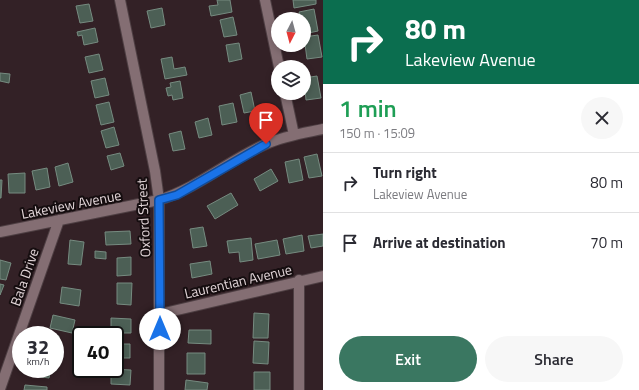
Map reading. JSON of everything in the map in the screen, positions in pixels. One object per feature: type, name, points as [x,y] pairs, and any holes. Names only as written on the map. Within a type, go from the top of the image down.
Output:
[{"type":"street","name":"Oxford Street","points":[[120,0],[155,170],[159,200],[160,390]]},
{"type":"street","points":[[264,0],[277,60]]},
{"type":"street","points":[[286,100],[294,135]]},
{"type":"street","name":"Lakeview Avenue","points":[[0,232],[159,200],[177,195],[266,144],[294,135],[323,129]]},
{"type":"street","name":"Bala Drive","points":[[0,389],[59,220]]},
{"type":"street","name":"Laurentian Avenue","points":[[160,314],[300,280],[323,276]]},
{"type":"street","points":[[299,390],[300,280]]},
{"type":"building","points":[[217,0],[230,0],[232,12],[211,16],[209,6],[218,5]]},
{"type":"building","points":[[293,0],[316,0],[316,4],[294,8]]},
{"type":"building","points":[[89,4],[93,21],[80,23],[76,6]]},
{"type":"building","points":[[162,8],[165,25],[151,28],[147,11]]},
{"type":"building","points":[[314,9],[318,31],[311,32],[311,12],[299,12]]},
{"type":"building","points":[[233,17],[237,35],[224,37],[220,20]]},
{"type":"building","points":[[95,28],[98,42],[84,45],[82,35],[78,36],[77,32]]},
{"type":"building","points":[[318,35],[322,57],[307,59],[306,52],[311,52],[311,36]]},
{"type":"building","points":[[239,43],[242,59],[229,62],[226,45]]},
{"type":"building","points":[[99,54],[103,70],[89,73],[85,57]]},
{"type":"building","points":[[172,57],[174,69],[185,67],[187,75],[165,79],[161,59]]},
{"type":"building","points":[[0,73],[10,74],[9,83],[0,81]]},
{"type":"building","points":[[317,76],[321,98],[311,99],[311,77]]},
{"type":"building","points":[[105,78],[109,95],[95,98],[91,81]]},
{"type":"building","points":[[180,81],[183,98],[173,100],[172,95],[168,96],[166,88],[171,87],[170,83]]},
{"type":"building","points":[[251,92],[255,111],[244,113],[240,95]]},
{"type":"building","points":[[109,102],[114,122],[101,125],[96,105]]},
{"type":"building","points":[[233,103],[237,122],[222,125],[219,106]]},
{"type":"building","points":[[208,118],[212,135],[199,138],[195,122]]},
{"type":"building","points":[[114,127],[119,145],[106,148],[101,131]]},
{"type":"building","points":[[181,131],[185,149],[173,151],[169,134]]},
{"type":"building","points":[[120,153],[124,166],[111,170],[107,156]]},
{"type":"building","points":[[317,154],[322,176],[309,178],[304,157]]},
{"type":"building","points":[[299,159],[303,180],[289,183],[285,162]]},
{"type":"building","points":[[68,163],[73,182],[59,186],[55,167]]},
{"type":"building","points":[[47,168],[50,187],[36,190],[32,171]]},
{"type":"building","points":[[271,169],[278,181],[260,191],[254,179]]},
{"type":"building","points":[[25,173],[25,193],[9,193],[8,174]]},
{"type":"building","points":[[0,180],[2,180],[1,198],[0,198]]},
{"type":"building","points":[[231,193],[238,205],[215,219],[207,206]]},
{"type":"building","points":[[203,227],[207,246],[193,248],[190,229]]},
{"type":"building","points":[[130,231],[131,244],[106,245],[105,232]]},
{"type":"building","points":[[323,234],[323,246],[311,248],[308,236]]},
{"type":"building","points":[[302,235],[304,251],[286,254],[283,239]]},
{"type":"building","points":[[251,238],[253,260],[240,262],[239,252],[229,253],[227,241]]},
{"type":"building","points":[[70,240],[84,242],[81,265],[68,264]]},
{"type":"building","points":[[277,240],[280,255],[258,259],[255,244]]},
{"type":"building","points":[[95,251],[106,252],[106,259],[95,258]]},
{"type":"building","points":[[131,257],[131,275],[117,276],[117,258]]},
{"type":"building","points":[[0,260],[11,263],[6,280],[0,279]]},
{"type":"building","points":[[210,261],[212,274],[192,278],[190,264]]},
{"type":"building","points":[[117,283],[132,283],[131,305],[117,304]]},
{"type":"building","points":[[0,284],[4,285],[0,295]]},
{"type":"building","points":[[62,287],[81,290],[79,306],[60,303]]},
{"type":"building","points":[[254,313],[269,314],[268,338],[253,338]]},
{"type":"building","points":[[53,315],[75,320],[74,326],[72,326],[72,333],[64,331],[64,326],[50,326]]},
{"type":"building","points":[[111,318],[131,319],[131,333],[124,333],[124,326],[111,326]]},
{"type":"building","points":[[189,330],[211,330],[211,344],[188,343]]},
{"type":"building","points":[[254,341],[269,342],[268,364],[253,363]]},
{"type":"building","points":[[124,344],[130,344],[130,358],[124,358]]},
{"type":"building","points":[[187,353],[205,353],[205,374],[187,374]]},
{"type":"building","points":[[124,370],[131,370],[130,385],[111,384],[111,378],[124,378]]},
{"type":"building","points":[[254,372],[270,372],[270,390],[254,390]]},
{"type":"building","points":[[186,380],[208,383],[207,390],[185,390]]},
{"type":"building","points":[[25,385],[47,387],[47,390],[24,390]]},
{"type":"route","points":[[160,329],[159,200],[177,195],[266,144]]}]
